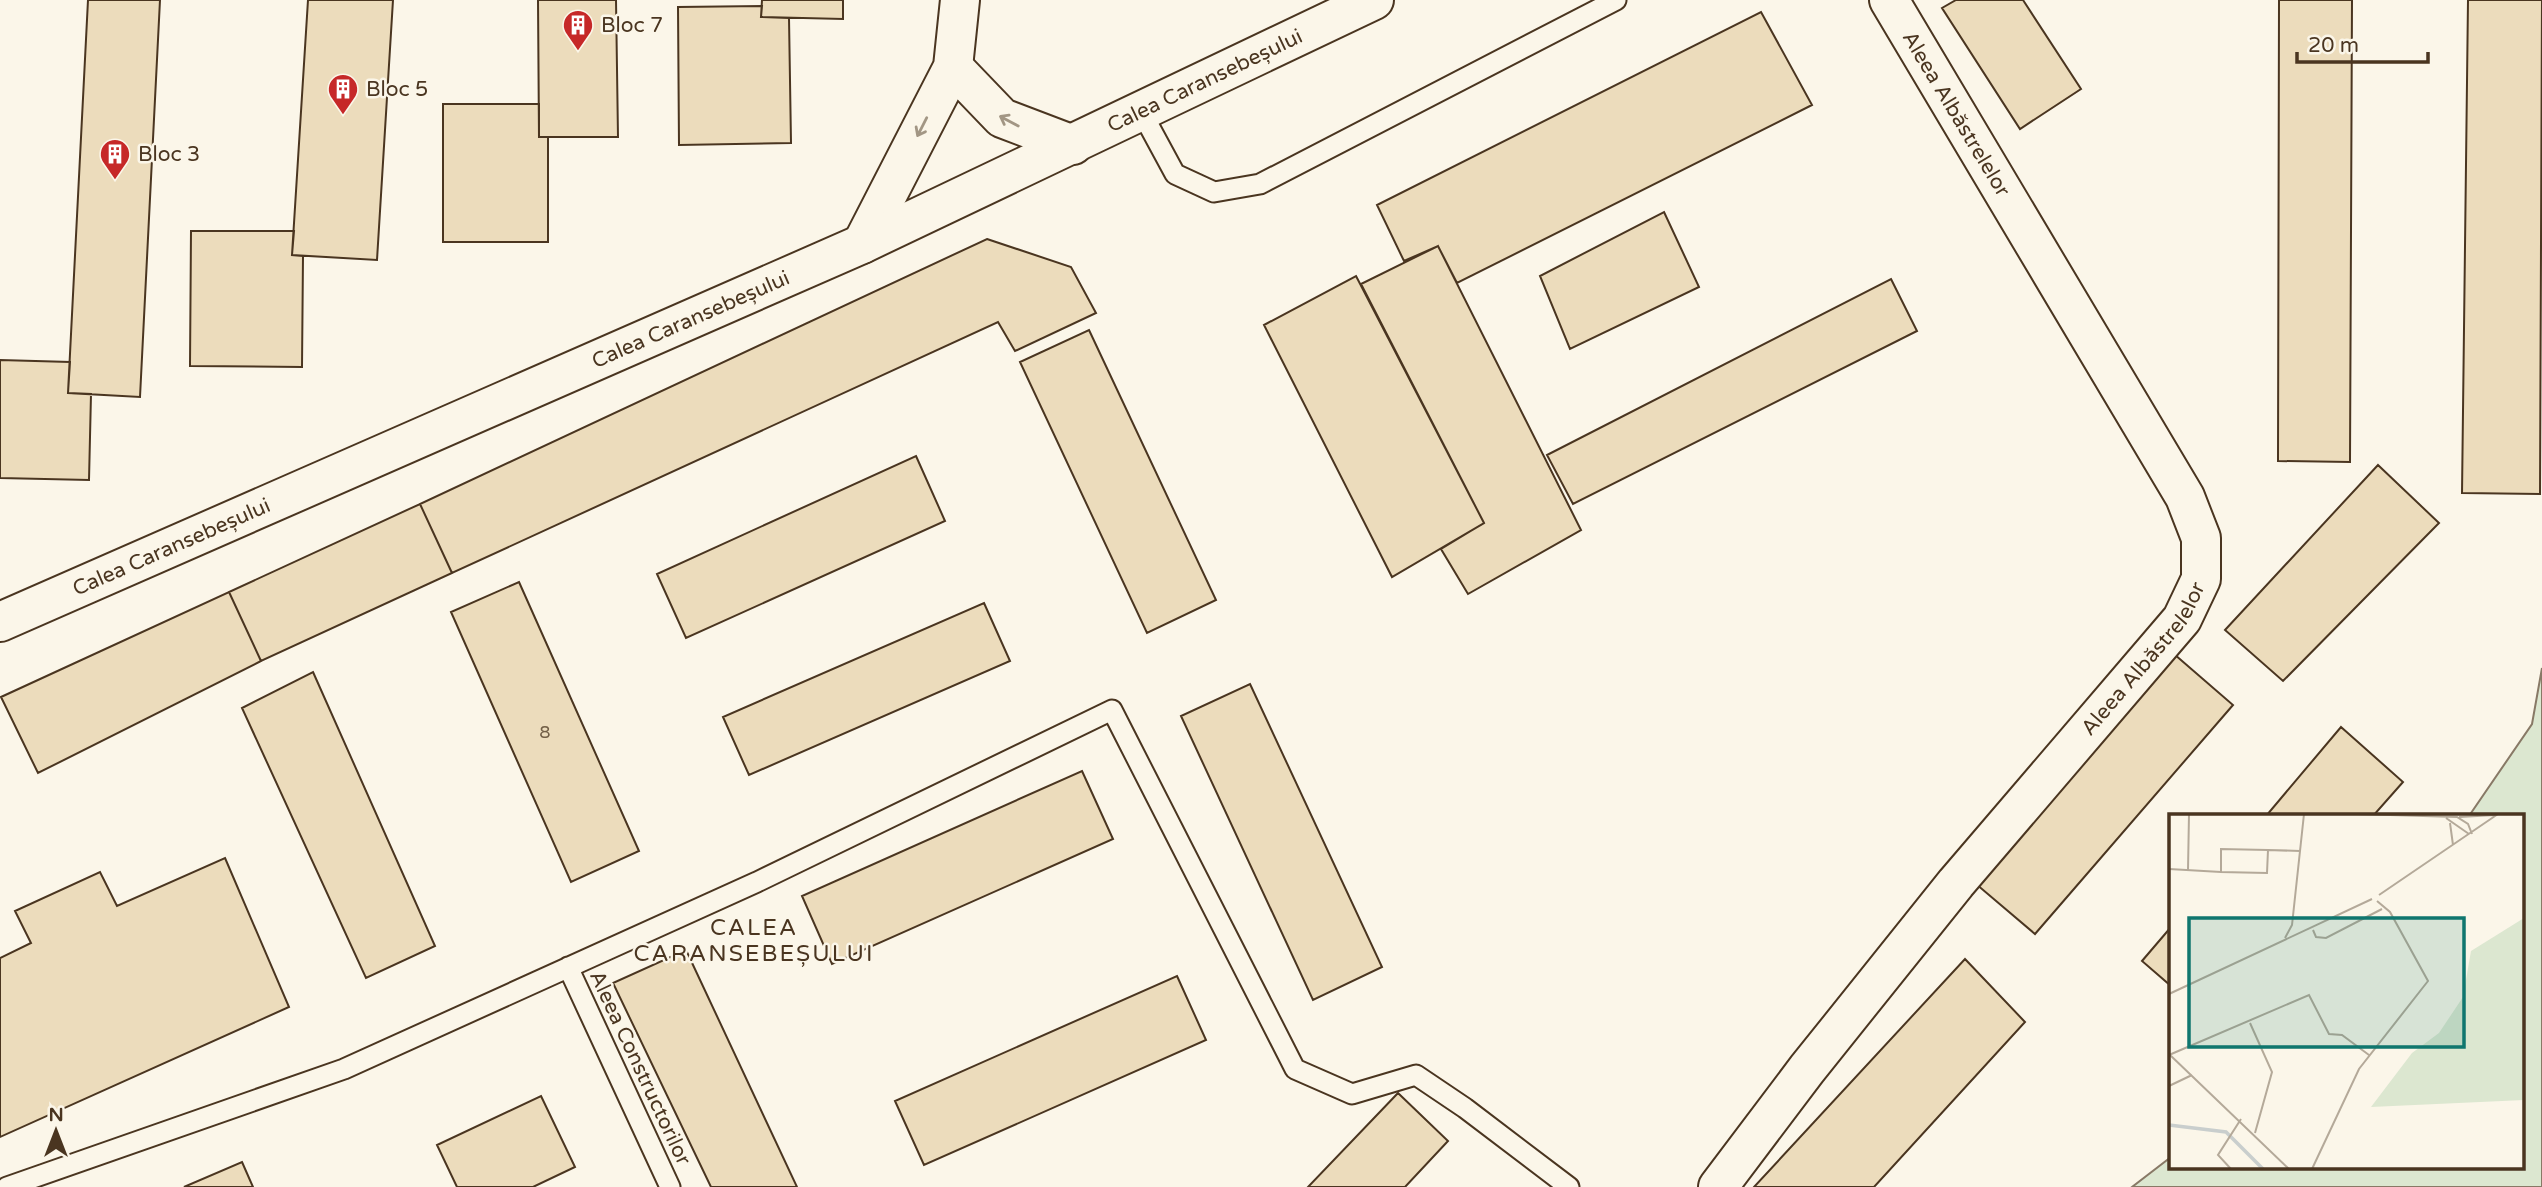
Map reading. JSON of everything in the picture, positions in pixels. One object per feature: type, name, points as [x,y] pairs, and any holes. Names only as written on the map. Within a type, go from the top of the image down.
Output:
[{"type":"street","points":[[862,244],[953,67],[960,0]]},
{"type":"street","name":"Calea Caransebeșului","points":[[0,622],[862,244],[1142,113],[1374,0]]},
{"type":"street","name":"Aleea Albăstrelelor","points":[[1718,1187],[1807,1069],[1956,883],[2182,620],[2201,579],[2201,538],[2185,497],[1889,0]]},
{"type":"street","points":[[953,67],[1002,118],[1073,145]]},
{"type":"lane","points":[[1142,113],[1175,174],[1214,192],[1260,184],[1616,0]]},
{"type":"lane","points":[[7,1187],[344,1069],[757,882],[1112,710],[1295,1069],[1352,1094],[1416,1075],[1465,1108],[1569,1187]]},
{"type":"lane","name":"Aleea Constructorilor","points":[[568,968],[670,1187]]},
{"type":"green space","points":[[2542,668],[2542,1187],[2132,1187],[2169,1159],[2169,1170],[2524,1170],[2524,814],[2470,814],[2532,724]]},
{"type":"building","name":"Bloc 3","points":[[88,0],[160,0],[140,397],[68,393]]},
{"type":"building","name":"Bloc 5","points":[[308,0],[393,0],[377,260],[292,255]]},
{"type":"building","name":"Bloc 7","points":[[538,0],[616,0],[618,137],[539,137]]},
{"type":"building","points":[[762,0],[843,0],[843,19],[761,17]]},
{"type":"building","points":[[1956,0],[2023,0],[2081,89],[2020,129],[1942,8]]},
{"type":"building","points":[[2279,0],[2352,0],[2350,462],[2278,461]]},
{"type":"building","points":[[2468,0],[2542,0],[2540,494],[2462,493]]},
{"type":"building","points":[[762,6],[761,17],[789,18],[791,143],[679,145],[678,7]]},
{"type":"building","points":[[1761,12],[1812,105],[1457,283],[1438,246],[1404,261],[1377,205]]},
{"type":"building","points":[[443,104],[539,104],[539,137],[548,137],[548,242],[443,242]]},
{"type":"building","points":[[1664,212],[1699,287],[1570,349],[1540,276]]},
{"type":"building","points":[[191,231],[294,231],[292,255],[303,256],[302,367],[190,366]]},
{"type":"building","points":[[987,239],[1071,267],[1096,313],[1015,351],[998,322],[452,573],[420,504]]},
{"type":"building","points":[[1438,246],[1581,530],[1468,594],[1441,549],[1484,523],[1361,284]]},
{"type":"building","points":[[1356,276],[1484,523],[1392,577],[1264,325]]},
{"type":"building","points":[[1891,279],[1917,331],[1573,504],[1547,455]]},
{"type":"building","points":[[1089,330],[1216,600],[1147,633],[1020,362]]},
{"type":"building","points":[[0,360],[70,362],[68,393],[91,394],[89,480],[0,478]]},
{"type":"building","points":[[916,456],[945,521],[686,638],[657,574]]},
{"type":"building","points":[[2378,465],[2439,523],[2283,681],[2225,630]]},
{"type":"building","points":[[420,504],[452,573],[261,661],[229,592]]},
{"type":"building","points":[[519,582],[639,851],[571,882],[451,612]]},
{"type":"building","points":[[229,592],[261,661],[38,773],[1,697]]},
{"type":"building","points":[[984,603],[1010,661],[749,775],[723,717]]},
{"type":"building","points":[[2174,654],[2233,705],[2035,934],[1976,884]]},
{"type":"building","points":[[313,672],[435,946],[366,978],[242,708]]},
{"type":"building","points":[[1250,684],[1382,967],[1313,1000],[1181,716]]},
{"type":"building","points":[[2341,727],[2403,782],[2375,814],[2268,814]]},
{"type":"building","points":[[1082,771],[1113,839],[832,964],[802,896]]},
{"type":"building","points":[[225,858],[289,1007],[0,1137],[0,958],[31,943],[15,911],[100,872],[117,906]]},
{"type":"building","points":[[2169,929],[2169,984],[2142,961]]},
{"type":"building","points":[[686,950],[797,1187],[711,1187],[613,983]]},
{"type":"building","points":[[1965,959],[2025,1022],[1874,1187],[1754,1187]]},
{"type":"building","points":[[1177,976],[1206,1040],[924,1165],[895,1101]]},
{"type":"building","points":[[1398,1093],[1448,1141],[1405,1187],[1308,1187]]},
{"type":"building","points":[[541,1096],[575,1167],[533,1187],[457,1187],[437,1145]]},
{"type":"building","points":[[242,1162],[253,1187],[184,1187]]},
{"type":"place","name":"Bloc 7","points":[[578,52]]},
{"type":"place","name":"Bloc 5","points":[[343,116]]},
{"type":"place","name":"Bloc 3","points":[[115,181]]},
{"type":"district","name":"CALEA CARANSEBEȘULUI","points":[[754,941]]}]
